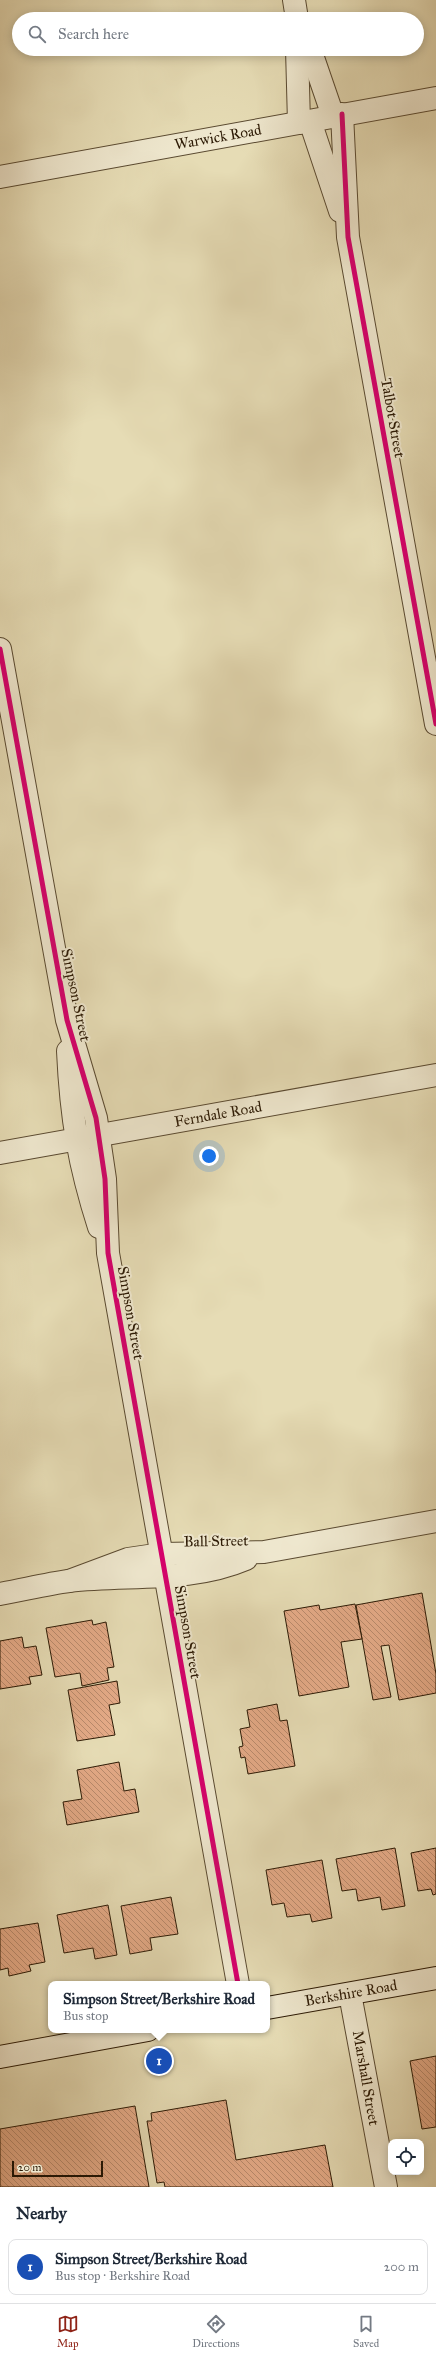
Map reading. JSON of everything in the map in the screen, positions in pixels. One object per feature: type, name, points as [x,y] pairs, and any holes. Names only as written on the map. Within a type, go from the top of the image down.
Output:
[{"type":"street","name":"Talbot Street","points":[[298,56],[304,122],[348,237]]},
{"type":"street","name":"Talbot Street","points":[[313,56],[337,116],[348,237],[436,724]]},
{"type":"street","name":"Warwick Road","points":[[0,177],[436,98]]},
{"type":"street","name":"Simpson Street","points":[[0,648],[67,1020],[93,1104],[99,1135],[105,1179],[108,1253]]},
{"type":"street","name":"Simpson Street","points":[[67,1020],[71,1108],[76,1139],[85,1182],[108,1253],[237,1981]]},
{"type":"street","name":"Ferndale Road","points":[[0,1153],[436,1075]]},
{"type":"street","name":"Ball Street","points":[[69,1581],[128,1560],[162,1554],[264,1552],[436,1521]]},
{"type":"street","name":"Ball Street","points":[[0,1594],[69,1581],[166,1576],[201,1572],[232,1565],[264,1552]]},
{"type":"street","name":"Berkshire Road","points":[[270,2007],[436,1978]]},
{"type":"street","name":"Marshall Street","points":[[350,1994],[386,2187]]},
{"type":"street","points":[[0,2057],[132,2033]]},
{"type":"building","points":[[422,1593],[436,1674],[436,1693],[399,1700],[389,1645],[381,1646],[391,1697],[373,1700],[356,1605]]},
{"type":"building","points":[[355,1604],[362,1639],[341,1642],[349,1687],[299,1696],[284,1611],[319,1605],[320,1610]]},
{"type":"building","points":[[92,1620],[93,1625],[106,1622],[114,1667],[107,1668],[109,1680],[82,1686],[80,1673],[55,1677],[46,1628]]},
{"type":"building","points":[[22,1637],[24,1648],[36,1646],[42,1675],[29,1677],[31,1684],[0,1689],[0,1641]]},
{"type":"building","points":[[117,1681],[120,1703],[109,1705],[115,1735],[77,1741],[68,1690]]},
{"type":"building","points":[[277,1704],[280,1721],[287,1720],[295,1766],[248,1774],[245,1757],[241,1758],[239,1747],[243,1746],[240,1729],[250,1727],[247,1710]]},
{"type":"building","points":[[119,1762],[124,1791],[135,1789],[139,1812],[67,1825],[63,1802],[82,1799],[77,1770]]},
{"type":"building","points":[[395,1848],[405,1906],[382,1910],[380,1897],[358,1901],[356,1889],[342,1891],[336,1859]]},
{"type":"building","points":[[436,1848],[436,1894],[433,1895],[431,1889],[418,1891],[411,1853]]},
{"type":"building","points":[[322,1860],[332,1918],[312,1922],[310,1914],[287,1917],[284,1903],[272,1905],[266,1870]]},
{"type":"building","points":[[171,1897],[178,1934],[150,1938],[152,1950],[130,1954],[121,1906]]},
{"type":"building","points":[[108,1905],[117,1955],[95,1959],[93,1948],[64,1953],[57,1915]]},
{"type":"building","points":[[38,1923],[45,1962],[29,1965],[31,1971],[9,1976],[8,1968],[0,1970],[0,1929]]},
{"type":"building","points":[[436,2056],[436,2127],[422,2129],[410,2061]]},
{"type":"building","points":[[226,2100],[236,2160],[325,2145],[333,2187],[165,2187],[164,2182],[157,2183],[147,2121],[152,2121],[151,2113]]},
{"type":"building","points":[[135,2106],[149,2187],[0,2187],[0,2129]]},
{"type":"cycle path","points":[[342,114],[348,237],[436,724]]},
{"type":"cycle path","points":[[0,649],[67,1020],[96,1118],[105,1179],[108,1253],[237,1981]]},
{"type":"place","name":"Simpson Street/Berkshire Road","points":[[159,2061]]}]
